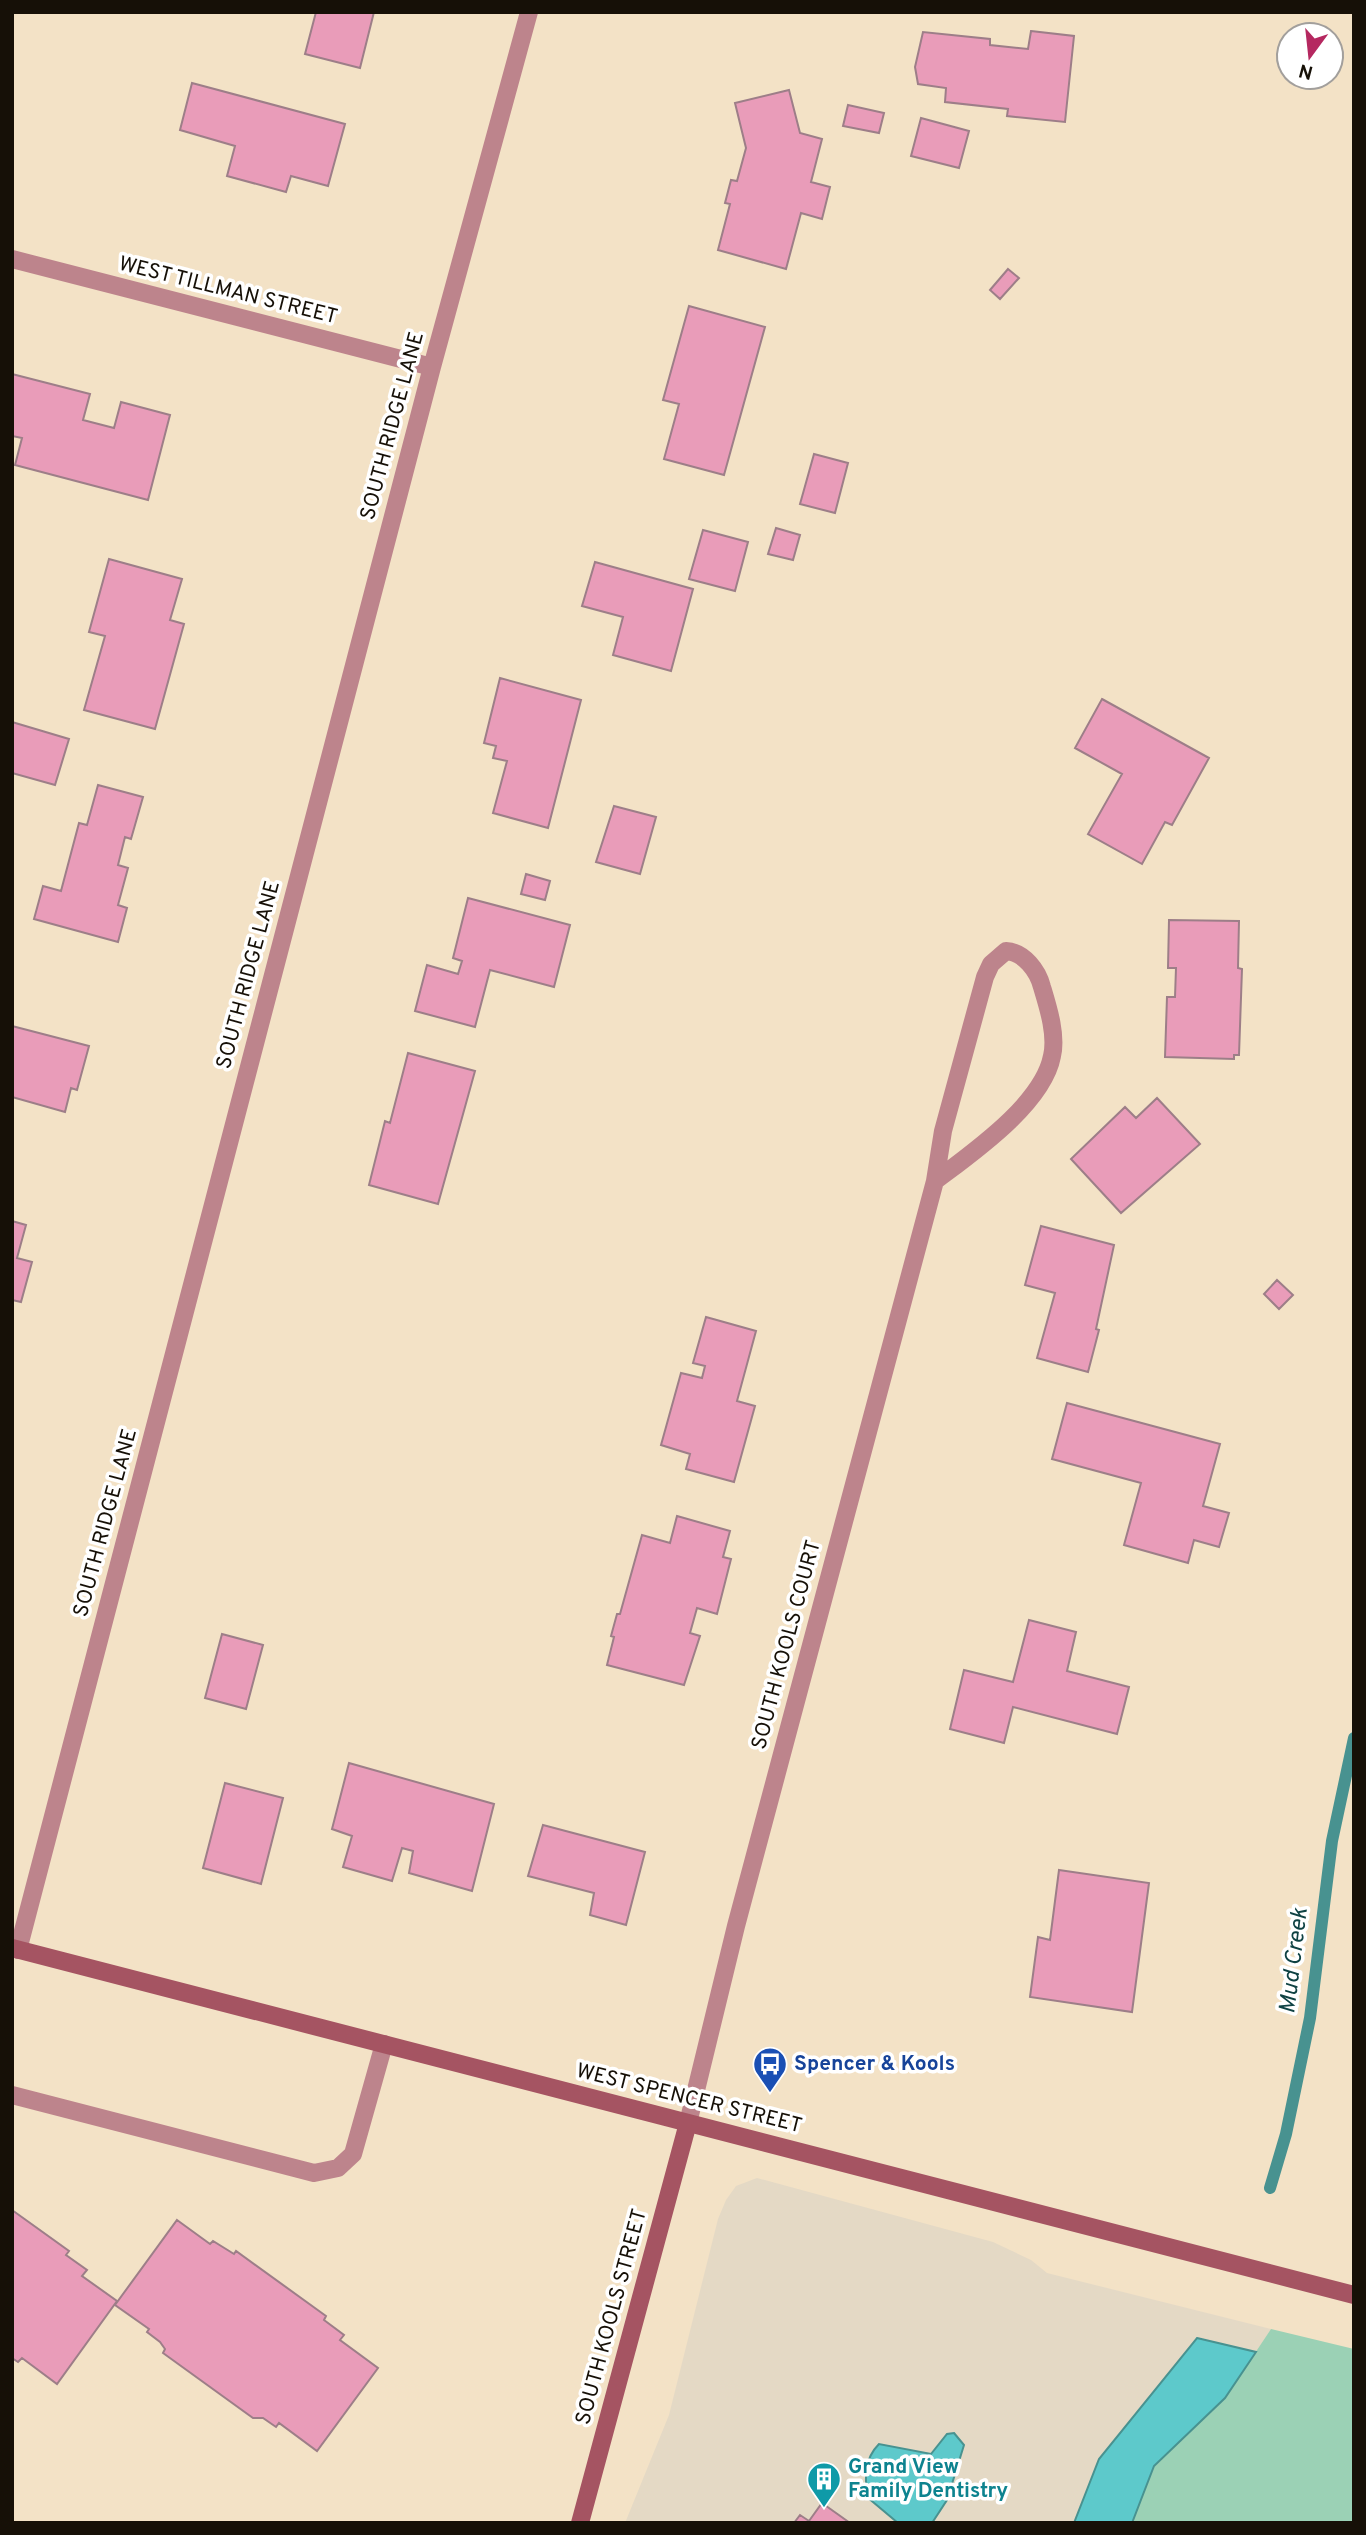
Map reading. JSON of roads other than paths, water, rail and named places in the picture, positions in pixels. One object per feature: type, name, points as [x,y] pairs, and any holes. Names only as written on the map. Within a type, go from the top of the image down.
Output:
[{"type":"street","name":"SOUTH RIDGE LANE","points":[[15,1949],[432,367],[529,12]]},
{"type":"street","name":"WEST TILLMAN STREET","points":[[12,259],[432,367]]},
{"type":"street","name":"SOUTH KOOLS COURT","points":[[688,2123],[743,1899],[935,1181],[943,1131],[985,977],[1000,955],[1006,951],[1014,951],[1029,962],[1040,978],[1047,1002],[1052,1056],[1043,1078],[1026,1102],[996,1134],[935,1181]]},
{"type":"street","name":"WEST SPENCER STREET","points":[[15,1949],[1354,2295]]},
{"type":"street","points":[[12,2095],[314,2173],[338,2168],[353,2154],[384,2044]]},
{"type":"street","name":"SOUTH KOOLS STREET","points":[[580,2523],[688,2123]]},
{"type":"water","points":[[1197,2338],[1256,2352],[1225,2398],[1154,2466],[1132,2523],[1074,2523],[1099,2459]]},
{"type":"water","points":[[954,2433],[964,2445],[947,2500],[932,2523],[898,2523],[867,2497],[868,2462],[879,2444],[931,2454],[947,2434]]},
{"type":"waterway","name":"Mud Creek","points":[[1270,2188],[1286,2134],[1310,2018],[1332,1841],[1354,1738]]},
{"type":"place","name":"Spencer & Kools","points":[[770,2094]]},
{"type":"place","name":"Grand View Family Dentistry","points":[[824,2509]]}]
